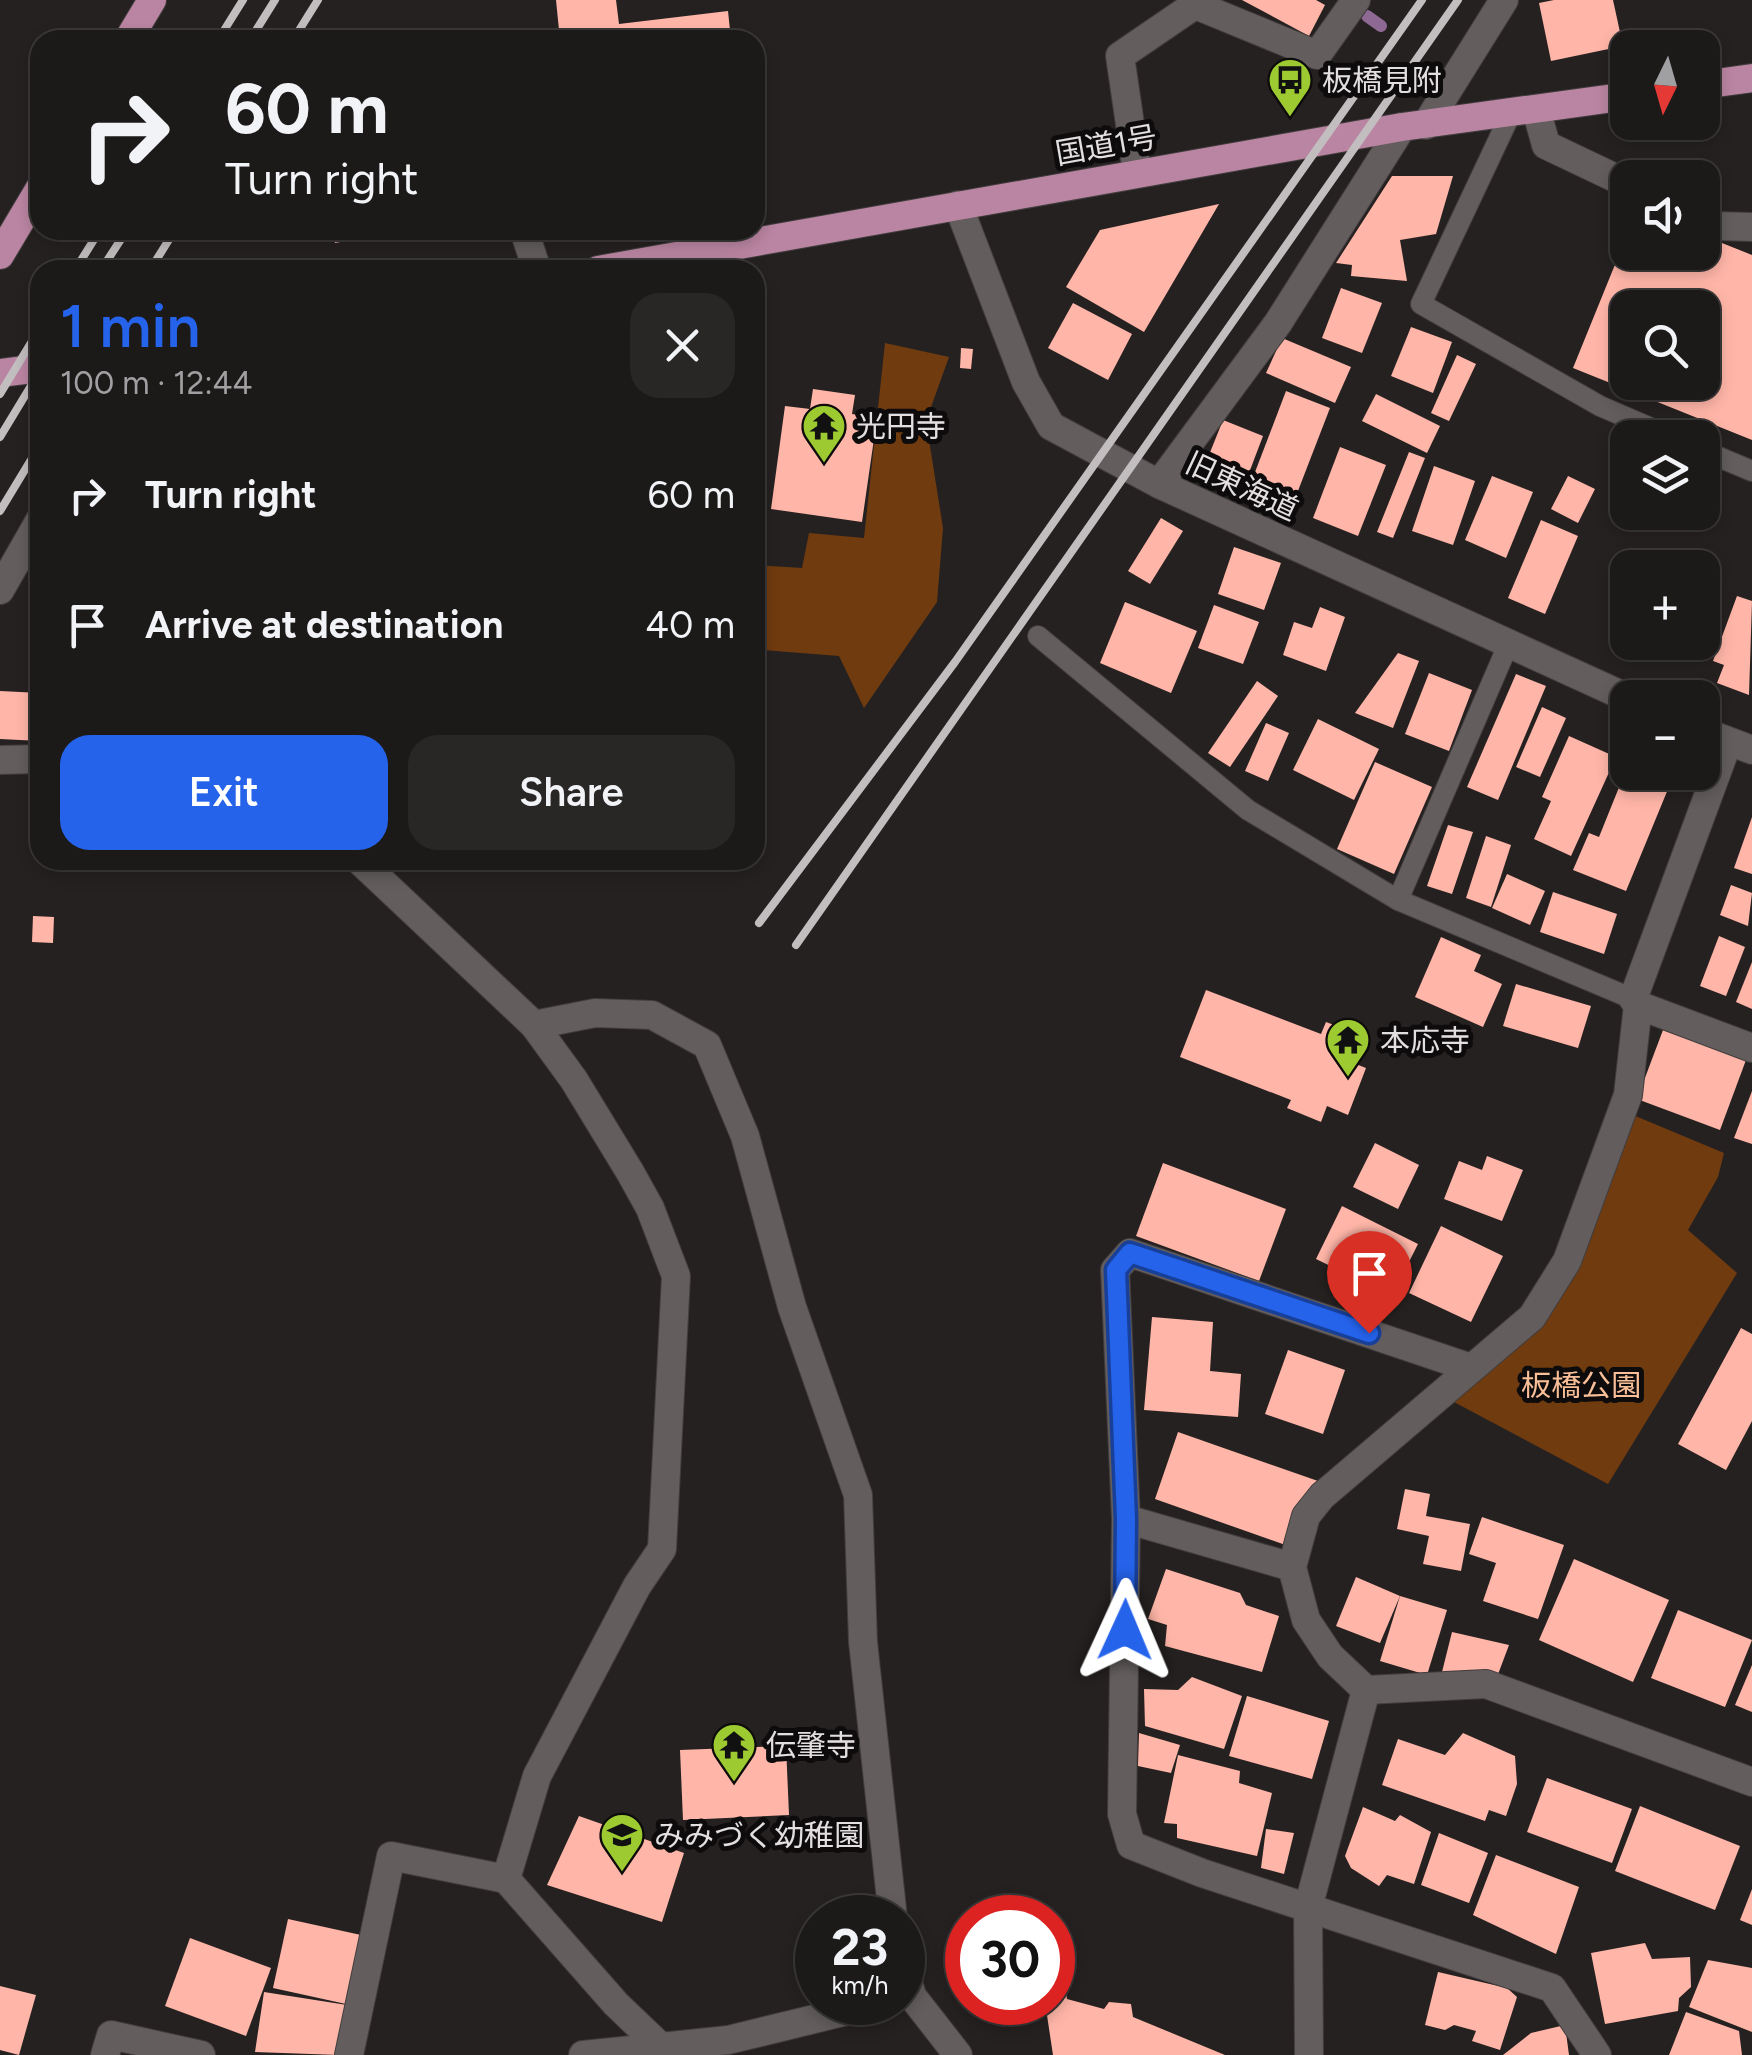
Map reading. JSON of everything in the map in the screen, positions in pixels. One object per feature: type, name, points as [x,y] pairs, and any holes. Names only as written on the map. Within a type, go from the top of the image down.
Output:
[{"type":"highway","points":[[134,30],[152,0]]},
{"type":"highway","points":[[1720,82],[1752,78]]},
{"type":"highway","name":"国道1号","points":[[765,240],[1137,172],[1610,98]]},
{"type":"highway","points":[[0,255],[30,205]]},
{"type":"highway","name":"国道1号","points":[[653,260],[764,240]]},
{"type":"highway","points":[[0,373],[30,369]]},
{"type":"street","points":[[1137,172],[1120,56],[1200,3],[1316,55],[1356,0]]},
{"type":"street","points":[[1159,484],[1504,0]]},
{"type":"street","points":[[1524,110],[1546,145],[1610,175]]},
{"type":"street","name":"旧東海道","points":[[958,205],[1026,382],[1052,426],[1159,484],[1610,690]]},
{"type":"street","points":[[1720,226],[1752,227]]},
{"type":"street","points":[[0,590],[30,538]]},
{"type":"street","points":[[1727,741],[1636,1002],[1628,1095],[1568,1260],[1532,1316],[1314,1505],[1292,1567],[1306,1620],[1330,1656],[1366,1690],[1486,1684],[1752,1782]]},
{"type":"street","points":[[0,760],[30,759]]},
{"type":"street","points":[[371,870],[534,1025],[574,1080],[630,1172],[650,1208],[676,1276],[662,1549],[637,1586],[536,1776],[506,1879]]},
{"type":"street","points":[[1636,1002],[1752,1048]]},
{"type":"street","points":[[534,1025],[595,1014],[652,1015],[708,1044],[745,1136],[792,1307],[858,1496],[863,1642],[890,1895]]},
{"type":"street","points":[[1472,1368],[1130,1253],[1116,1270],[1126,1519],[1122,1814],[1130,1845],[1552,1988],[1597,2055]]},
{"type":"street","points":[[1126,1519],[1292,1567]]},
{"type":"street","points":[[1309,2055],[1308,1908],[1366,1690]]},
{"type":"street","points":[[349,2055],[391,1856],[506,1879],[616,2004],[662,2048]]},
{"type":"street","points":[[925,2017],[958,2055]]},
{"type":"street","points":[[583,2055],[662,2048],[729,2048],[806,2025]]},
{"type":"street","points":[[105,2055],[111,2035],[201,2055]]},
{"type":"lane","points":[[1524,110],[1421,304],[1600,406],[1632,420]]},
{"type":"lane","points":[[1720,458],[1752,471]]},
{"type":"lane","points":[[1038,636],[1248,810],[1398,900],[1636,1002]]},
{"type":"lane","points":[[1398,900],[1508,645]]},
{"type":"green space","points":[[885,343],[949,357],[926,421],[943,528],[937,602],[864,708],[839,656],[765,650],[765,566],[802,568],[809,533],[864,538]]},
{"type":"green space","name":"板橋公園","points":[[1633,1115],[1724,1153],[1718,1177],[1688,1230],[1737,1273],[1608,1484],[1452,1401],[1540,1322]]},
{"type":"building","points":[[556,0],[616,0],[619,24],[728,11],[730,30],[559,30]]},
{"type":"building","points":[[1242,0],[1316,0],[1325,5],[1309,36]]},
{"type":"building","points":[[1613,0],[1620,30],[1610,30],[1610,49],[1551,61],[1539,3]]},
{"type":"building","points":[[1392,176],[1453,176],[1436,234],[1400,240],[1407,281],[1351,276],[1352,265],[1336,263]]},
{"type":"building","points":[[1219,204],[1144,332],[1066,287],[1100,230]]},
{"type":"building","points":[[1720,242],[1752,255],[1752,440],[1720,427],[1720,420],[1702,420],[1653,400],[1720,400],[1720,290],[1610,290],[1610,383],[1573,368],[1613,270],[1720,270]]},
{"type":"building","points":[[1341,288],[1382,303],[1362,353],[1322,338]]},
{"type":"building","points":[[1073,303],[1132,334],[1108,380],[1048,348]]},
{"type":"building","points":[[1411,327],[1452,342],[1433,393],[1391,376]]},
{"type":"building","points":[[1282,338],[1351,367],[1335,403],[1266,373]]},
{"type":"building","points":[[961,348],[973,349],[971,369],[960,368]]},
{"type":"building","points":[[1457,355],[1476,364],[1449,421],[1431,413]]},
{"type":"building","name":"光円寺","points":[[813,389],[855,395],[852,414],[877,418],[862,522],[771,509],[785,406],[810,409]]},
{"type":"building","points":[[1286,391],[1330,408],[1296,496],[1252,480]]},
{"type":"building","points":[[1376,394],[1440,426],[1427,453],[1362,421]]},
{"type":"building","points":[[1223,420],[1263,436],[1244,486],[1203,470]]},
{"type":"building","points":[[1340,447],[1386,465],[1358,536],[1313,518]]},
{"type":"building","points":[[1409,452],[1425,458],[1393,538],[1377,532]]},
{"type":"building","points":[[1434,466],[1475,481],[1453,545],[1412,531]]},
{"type":"building","points":[[1492,476],[1533,492],[1506,558],[1465,540]]},
{"type":"building","points":[[1568,476],[1595,489],[1578,523],[1551,509]]},
{"type":"building","points":[[1161,518],[1183,531],[1150,584],[1128,571]]},
{"type":"building","points":[[1541,520],[1578,536],[1545,614],[1508,598]]},
{"type":"building","points":[[1234,547],[1281,563],[1264,610],[1218,594]]},
{"type":"building","points":[[1737,596],[1752,601],[1749,695],[1720,684],[1724,665],[1713,661],[1720,660],[1720,642]]},
{"type":"building","points":[[1125,602],[1197,631],[1171,693],[1100,663]]},
{"type":"building","points":[[1214,605],[1259,622],[1243,664],[1198,648]]},
{"type":"building","points":[[1320,607],[1345,617],[1326,671],[1283,655],[1294,622],[1312,628]]},
{"type":"building","points":[[1398,653],[1419,661],[1393,728],[1355,713]]},
{"type":"building","points":[[1429,673],[1472,690],[1449,751],[1405,734]]},
{"type":"building","points":[[1516,674],[1546,686],[1498,800],[1467,787]]},
{"type":"building","points":[[1257,681],[1278,696],[1230,767],[1208,753]]},
{"type":"building","points":[[0,691],[30,692],[30,740],[0,739]]},
{"type":"building","points":[[1542,707],[1566,718],[1540,777],[1516,767]]},
{"type":"building","points":[[1318,719],[1379,749],[1354,800],[1293,770]]},
{"type":"building","points":[[1266,723],[1289,733],[1268,781],[1245,771]]},
{"type":"building","points":[[1569,736],[1610,754],[1610,770],[1571,856],[1534,839],[1551,801],[1542,797]]},
{"type":"building","points":[[1375,762],[1432,787],[1394,874],[1337,849]]},
{"type":"building","points":[[1618,790],[1668,790],[1626,891],[1573,870],[1589,833],[1599,837]]},
{"type":"building","points":[[1752,817],[1752,874],[1734,868]]},
{"type":"building","points":[[1448,825],[1473,832],[1452,894],[1427,886]]},
{"type":"building","points":[[1486,836],[1511,845],[1491,907],[1466,898]]},
{"type":"building","points":[[1507,874],[1545,891],[1530,925],[1492,908]]},
{"type":"building","points":[[1731,885],[1752,893],[1748,926],[1720,915]]},
{"type":"building","points":[[1553,892],[1617,914],[1604,954],[1540,932]]},
{"type":"building","points":[[33,916],[54,917],[53,943],[32,942]]},
{"type":"building","points":[[1719,936],[1745,947],[1726,996],[1700,986]]},
{"type":"building","points":[[1441,937],[1481,955],[1474,971],[1502,984],[1483,1027],[1415,997]]},
{"type":"building","points":[[1752,962],[1752,1009],[1736,1002]]},
{"type":"building","points":[[1516,984],[1591,1006],[1578,1048],[1503,1026]]},
{"type":"building","points":[[1206,990],[1321,1034],[1326,1022],[1358,1034],[1348,1061],[1366,1068],[1348,1115],[1327,1106],[1321,1122],[1287,1108],[1291,1100],[1180,1057]]},
{"type":"building","points":[[1663,1030],[1746,1060],[1720,1130],[1637,1099]]},
{"type":"building","points":[[1752,1091],[1752,1144],[1734,1138]]},
{"type":"building","points":[[1375,1143],[1419,1165],[1398,1209],[1353,1187]]},
{"type":"building","points":[[1487,1156],[1523,1170],[1502,1221],[1444,1199],[1459,1161],[1482,1170]]},
{"type":"building","points":[[1163,1163],[1286,1209],[1259,1281],[1136,1236]]},
{"type":"building","points":[[1342,1206],[1418,1244],[1392,1296],[1316,1259]]},
{"type":"building","points":[[1441,1226],[1503,1256],[1471,1322],[1409,1293]]},
{"type":"building","points":[[1152,1317],[1213,1322],[1210,1371],[1241,1374],[1238,1417],[1144,1410]]},
{"type":"building","points":[[1741,1328],[1752,1334],[1752,1421],[1726,1470],[1678,1444]]},
{"type":"building","points":[[1288,1350],[1345,1370],[1323,1434],[1265,1414]]},
{"type":"building","points":[[1178,1432],[1318,1481],[1294,1548],[1155,1499]]},
{"type":"building","points":[[1405,1489],[1430,1494],[1426,1516],[1470,1524],[1461,1571],[1423,1564],[1429,1536],[1397,1529]]},
{"type":"building","points":[[1482,1517],[1564,1545],[1538,1619],[1483,1601],[1496,1563],[1469,1554]]},
{"type":"building","points":[[1574,1559],[1669,1600],[1633,1682],[1539,1640]]},
{"type":"building","points":[[1166,1569],[1240,1593],[1246,1605],[1279,1616],[1262,1672],[1165,1646],[1167,1625],[1148,1619]]},
{"type":"building","points":[[1356,1577],[1400,1596],[1380,1643],[1336,1626]]},
{"type":"building","points":[[1400,1596],[1447,1610],[1427,1675],[1380,1661]]},
{"type":"building","points":[[1678,1610],[1752,1640],[1725,1707],[1651,1678]]},
{"type":"building","points":[[1452,1632],[1509,1645],[1497,1677],[1439,1684]]},
{"type":"building","points":[[1752,1665],[1752,1712],[1735,1705]]},
{"type":"building","points":[[1192,1677],[1242,1696],[1224,1749],[1145,1726],[1144,1689],[1178,1690]]},
{"type":"building","points":[[1247,1696],[1329,1721],[1312,1779],[1229,1756]]},
{"type":"building","points":[[1139,1733],[1180,1745],[1171,1773],[1138,1766]]},
{"type":"building","points":[[1463,1733],[1515,1756],[1517,1784],[1506,1816],[1489,1810],[1485,1821],[1382,1785],[1398,1739],[1445,1755]]},
{"type":"building","name":"伝肇寺","points":[[786,1746],[789,1815],[683,1820],[680,1750]]},
{"type":"building","points":[[1178,1755],[1240,1771],[1239,1783],[1272,1793],[1257,1856],[1177,1838],[1177,1824],[1164,1823]]},
{"type":"building","points":[[1547,1778],[1632,1809],[1612,1863],[1527,1832]]},
{"type":"building","points":[[1640,1806],[1740,1846],[1715,1910],[1615,1871]]},
{"type":"building","points":[[1363,1807],[1395,1821],[1400,1815],[1431,1832],[1414,1884],[1387,1875],[1379,1886],[1351,1868],[1345,1856]]},
{"type":"building","points":[[579,1816],[684,1853],[662,1922],[547,1885]]},
{"type":"building","points":[[1266,1829],[1294,1833],[1284,1874],[1261,1868]]},
{"type":"building","points":[[1439,1833],[1488,1853],[1469,1903],[1421,1885]]},
{"type":"building","points":[[1496,1855],[1579,1887],[1556,1954],[1473,1915]]},
{"type":"building","points":[[1752,1889],[1752,1925],[1740,1920]]},
{"type":"building","points":[[288,1919],[361,1935],[346,2004],[273,1988]]},
{"type":"building","points":[[190,1938],[271,1968],[246,2036],[165,2006]]},
{"type":"building","points":[[1645,1943],[1652,1959],[1690,1957],[1691,1987],[1679,1998],[1678,2011],[1605,2024],[1591,1953]]},
{"type":"building","points":[[1708,1960],[1752,1968],[1752,2032],[1689,2007]]},
{"type":"building","points":[[1438,1972],[1507,1988],[1517,1997],[1500,2050],[1472,2041],[1476,2031],[1454,2025],[1445,2030],[1425,2025]]},
{"type":"building","points":[[0,1986],[36,1995],[19,2055],[0,2050]]},
{"type":"building","points":[[264,1992],[347,2005],[339,2055],[255,2052]]},
{"type":"building","points":[[1075,2001],[1104,2009],[1109,2002],[1131,2004],[1133,2017],[1225,2055],[1053,2055],[1048,2025],[1075,2025]]},
{"type":"building","points":[[1686,2012],[1739,2031],[1742,2055],[1669,2055]]},
{"type":"building","points":[[1565,2025],[1569,2055],[1503,2055],[1531,2033]]},
{"type":"waterway","points":[[1367,16],[1381,26]]},
{"type":"railway","points":[[224,30],[243,0]]},
{"type":"railway","points":[[256,30],[275,0]]},
{"type":"railway","points":[[299,30],[318,0]]},
{"type":"railway","points":[[759,923],[955,662],[1422,0]]},
{"type":"railway","points":[[796,945],[1458,0]]},
{"type":"railway","points":[[81,260],[94,240]]},
{"type":"railway","points":[[108,260],[120,240]]},
{"type":"railway","points":[[156,260],[169,240]]},
{"type":"railway","points":[[0,394],[30,344]]},
{"type":"railway","points":[[0,437],[30,388]]},
{"type":"railway","points":[[0,511],[30,462]]},
{"type":"place","name":"板橋見附","points":[[1290,118]]},
{"type":"place","name":"光円寺","points":[[824,464]]},
{"type":"place","name":"本応寺","points":[[1348,1078]]},
{"type":"place","name":"伝肇寺","points":[[734,1783]]},
{"type":"place","name":"みみづく幼稚園","points":[[622,1873]]},
{"type":"route","points":[[1125,1630],[1126,1519],[1116,1270],[1130,1253],[1369,1333]]}]
